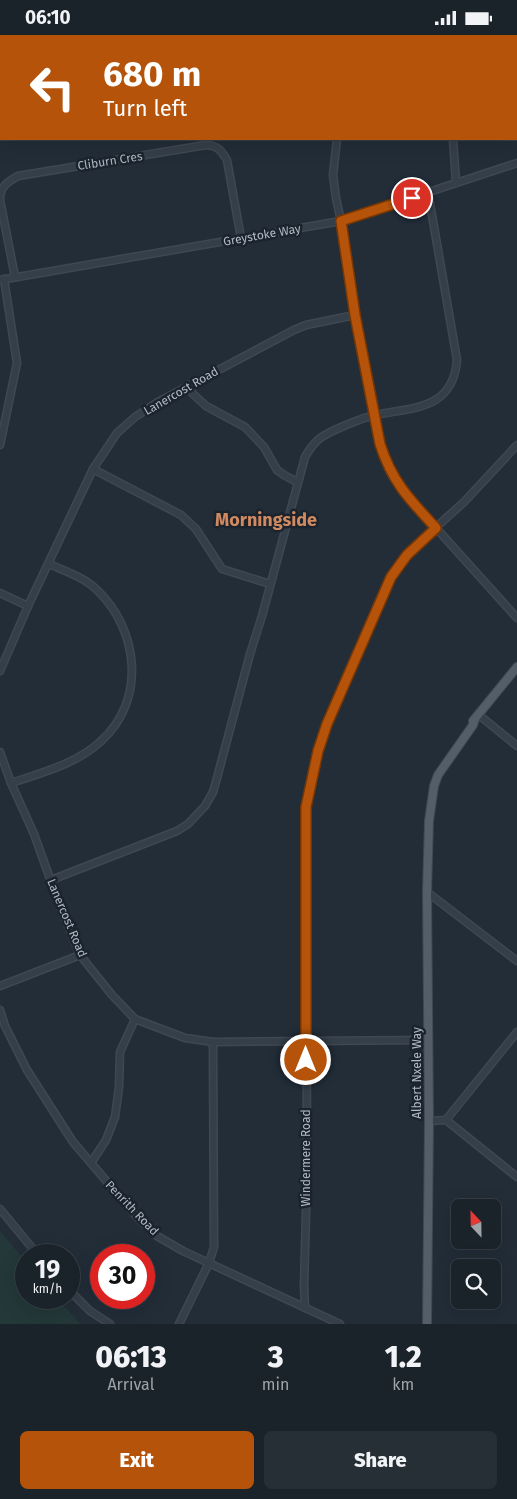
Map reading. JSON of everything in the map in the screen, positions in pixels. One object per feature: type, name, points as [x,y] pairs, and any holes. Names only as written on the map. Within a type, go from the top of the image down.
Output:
[{"type":"main road","name":"Albert Nxele Way","points":[[427,1324],[429,1121],[428,792],[432,779],[470,723],[477,717],[517,667]]},
{"type":"street","points":[[338,140],[333,175],[336,198],[374,415],[380,444],[390,472],[401,489],[517,618]]},
{"type":"street","points":[[453,140],[456,183]]},
{"type":"street","name":"Cliburn Cres","points":[[15,277],[0,192],[3,187],[18,176],[206,145],[214,146],[221,150],[227,161],[241,238]]},
{"type":"street","name":"Greystoke Way","points":[[2,280],[341,221],[517,163]]},
{"type":"street","points":[[51,880],[177,831],[193,820],[205,806],[215,785],[305,457],[320,438],[326,434],[374,415],[408,410],[437,399],[449,385],[456,368],[456,351],[428,193]]},
{"type":"street","points":[[0,445],[17,363],[2,280]]},
{"type":"street","name":"Lanercost Road","points":[[0,671],[28,605],[93,469],[117,433],[135,417],[188,385],[294,330],[306,325],[355,315]]},
{"type":"street","points":[[188,385],[193,394],[206,407],[245,427],[264,447],[277,470],[298,482]]},
{"type":"street","name":"Windermere Road","points":[[305,1308],[307,1176],[306,807],[318,751],[327,724],[391,577],[407,555],[464,502],[517,445]]},
{"type":"street","points":[[93,469],[181,515],[196,529],[222,569],[270,584]]},
{"type":"street","points":[[10,783],[67,762],[101,742],[117,721],[130,691],[133,662],[130,644],[116,612],[96,589],[86,581],[49,564]]},
{"type":"street","points":[[0,593],[28,605]]},
{"type":"street","points":[[477,717],[517,746]]},
{"type":"street","name":"Lanercost Road","points":[[0,752],[10,783],[34,834],[80,955],[112,995],[136,1019],[185,1038],[213,1043],[428,1040]]},
{"type":"street","points":[[427,893],[517,961]]},
{"type":"street","points":[[0,986],[80,955]]},
{"type":"street","name":"Penrith Road","points":[[0,1011],[5,1026],[27,1070],[59,1122],[138,1219],[157,1236],[183,1251],[340,1324]]},
{"type":"street","points":[[91,1163],[106,1140],[115,1117],[119,1087],[120,1051],[136,1019]]},
{"type":"street","points":[[446,1120],[517,1032]]},
{"type":"street","points":[[179,1324],[209,1263],[214,1247],[213,1043]]},
{"type":"street","points":[[429,1121],[446,1120],[517,1177]]},
{"type":"street","points":[[0,1209],[29,1244]]},
{"type":"street","points":[[80,1303],[110,1324]]},
{"type":"green space","points":[[0,1231],[15,1249],[15,1309],[67,1309],[80,1324],[0,1324]]},
{"type":"district","name":"Morningside","points":[[266,520]]},
{"type":"route","points":[[306,1060],[306,807],[318,751],[327,724],[391,577],[401,561],[436,528],[401,489],[384,458],[355,315],[341,221],[412,198]]}]
